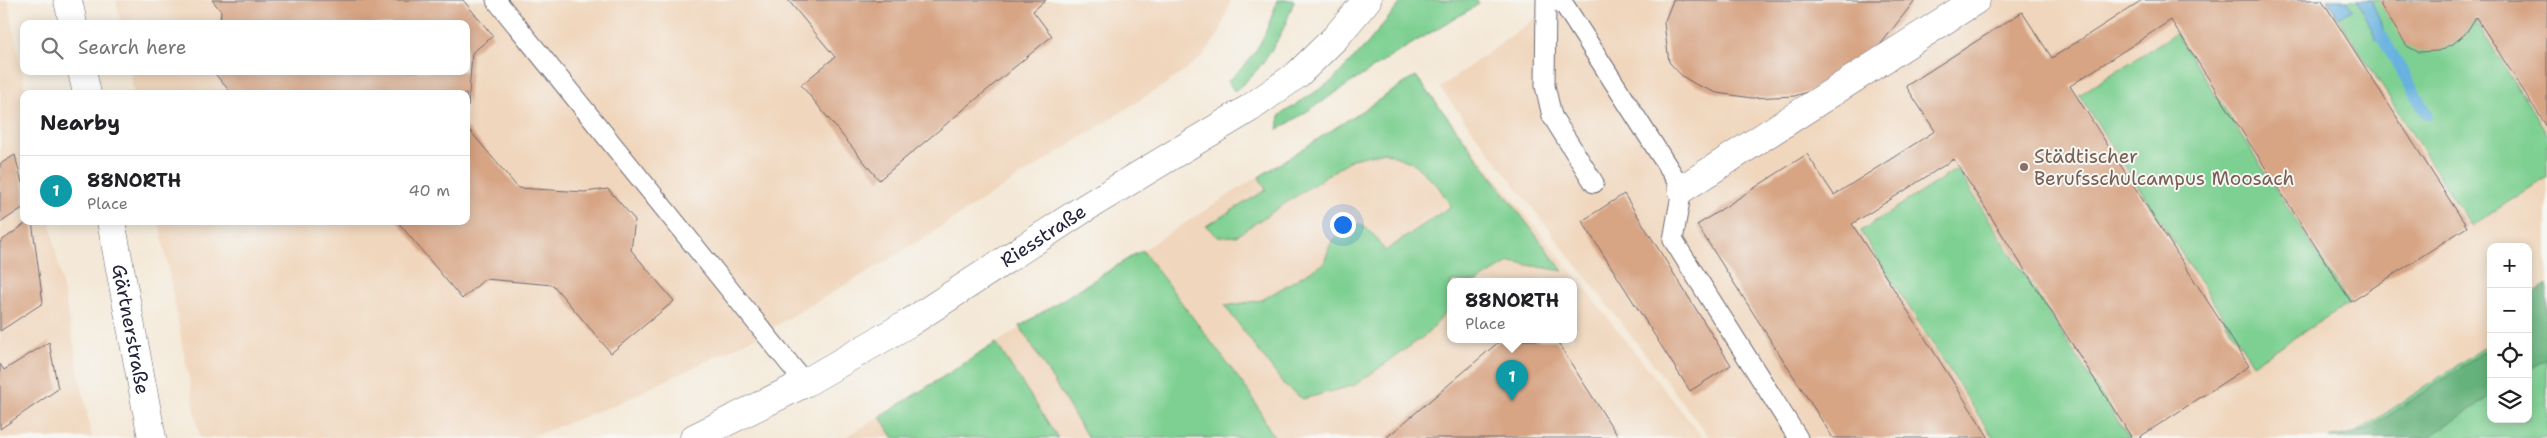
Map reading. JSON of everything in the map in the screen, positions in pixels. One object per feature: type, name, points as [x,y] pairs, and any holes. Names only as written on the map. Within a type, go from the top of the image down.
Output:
[{"type":"street","points":[[68,0],[72,20]]},
{"type":"street","name":"Riesstraße","points":[[694,438],[805,383],[909,323],[1085,208],[1250,108],[1298,74],[1335,38],[1367,0]]},
{"type":"street","points":[[1682,189],[1976,0]]},
{"type":"street","points":[[83,75],[86,90]]},
{"type":"street","name":"Gärtnerstraße","points":[[112,225],[152,438]]},
{"type":"lane","points":[[496,0],[805,383]]},
{"type":"lane","points":[[1546,0],[1545,86],[1552,116],[1594,184]]},
{"type":"lane","points":[[1558,0],[1565,6],[1682,189],[1673,240],[1798,438]]},
{"type":"shaded area","points":[[0,0],[8,0],[20,63],[20,75],[22,75],[25,90],[20,90],[20,225],[51,225],[92,438],[0,438]]},
{"type":"shaded area","points":[[116,0],[1231,0],[1220,32],[1204,55],[1178,76],[895,256],[756,337],[617,404],[528,438],[200,438],[160,225],[470,225],[470,90],[133,90],[131,75],[470,75],[470,20],[120,20]]},
{"type":"shaded area","name":"Städtischer Berufsschulcampus Moosach","points":[[1560,0],[2547,0],[2547,304],[2532,314],[2532,243],[2487,243],[2487,345],[2346,438],[1710,438],[1440,88]]},
{"type":"shaded area","points":[[1416,76],[1576,278],[1447,278],[1447,343],[1577,343],[1577,279],[1703,438],[843,438],[880,417]]},
{"type":"green space","points":[[1277,0],[1294,0],[1278,39],[1254,73],[1234,91],[1228,81],[1254,54],[1264,35]]},
{"type":"green space","points":[[1403,0],[1477,0],[1479,4],[1403,49],[1278,130],[1280,115],[1332,81],[1368,43]]},
{"type":"green space","points":[[2327,0],[2462,0],[2547,133],[2547,177],[2471,226]]},
{"type":"green space","points":[[2176,33],[2349,303],[2253,364],[2079,95]]},
{"type":"green space","points":[[1416,76],[1563,271],[1510,262],[1484,278],[1447,278],[1447,312],[1427,334],[1355,385],[1303,399],[1285,386],[1225,306],[1262,300],[1324,263],[1330,245],[1343,227],[1360,224],[1373,234],[1385,251],[1451,206],[1438,186],[1413,163],[1384,152],[1352,159],[1236,236],[1218,237],[1206,226],[1266,190],[1259,177]]},
{"type":"green space","points":[[1957,169],[2129,438],[1993,438],[1860,231]]},
{"type":"green space","points":[[1142,250],[1251,395],[1274,438],[1088,438],[1020,326]]},
{"type":"green space","points":[[2547,284],[2547,359],[2532,368],[2532,333],[2532,294]]},
{"type":"green space","points":[[2547,305],[2547,438],[2348,438],[2487,346],[2487,423],[2532,423],[2532,315]]},
{"type":"green space","points":[[996,343],[1058,438],[894,438],[880,417]]},
{"type":"green space","points":[[2487,350],[2487,399],[2427,438],[2329,438],[2367,430]]},
{"type":"water","points":[[2327,0],[2347,0],[2352,10],[2339,18]]},
{"type":"water","points":[[2357,0],[2371,0],[2385,32],[2376,39]]},
{"type":"building","points":[[212,0],[463,0],[493,36],[472,53],[469,90],[229,90],[216,75],[470,75],[470,20],[220,20],[221,11]]},
{"type":"building","points":[[788,0],[1046,0],[1033,11],[1052,36],[879,180],[801,85],[835,57]]},
{"type":"building","points":[[1673,0],[1915,0],[1877,49],[1819,88],[1795,96],[1752,98],[1717,93],[1697,85],[1682,76],[1669,62],[1664,23]]},
{"type":"building","points":[[2142,0],[2322,0],[2467,227],[2351,302],[2171,20],[2070,86],[2249,366],[2138,438],[2132,438],[1954,159],[1852,224],[1989,438],[1833,438],[1697,225],[1807,154],[1834,195],[1935,131],[1906,86],[2022,12],[2052,58]]},
{"type":"building","points":[[2380,0],[2547,0],[2547,127],[2476,17],[2466,33],[2453,44],[2438,51],[2418,52],[2407,46],[2381,6]]},
{"type":"building","points":[[470,131],[518,188],[585,192],[608,189],[635,220],[631,250],[674,301],[611,353],[553,285],[485,279],[462,299],[400,225],[470,225]]},
{"type":"building","points":[[15,155],[20,175],[20,210],[0,223],[0,164]]},
{"type":"building","points":[[1624,194],[1731,365],[1690,391],[1582,221]]},
{"type":"building","points":[[23,225],[33,225],[43,303],[0,331],[0,242]]},
{"type":"building","points":[[49,342],[58,389],[0,429],[0,364],[4,370]]},
{"type":"building","points":[[1497,343],[1558,343],[1619,438],[1386,438]]},
{"type":"waterway","points":[[2381,35],[2427,114]]},
{"type":"place","name":"Städtischer Berufsschulcampus Moosach","points":[[2024,167]]},
{"type":"place","name":"88NORTH","points":[[1512,401]]}]
